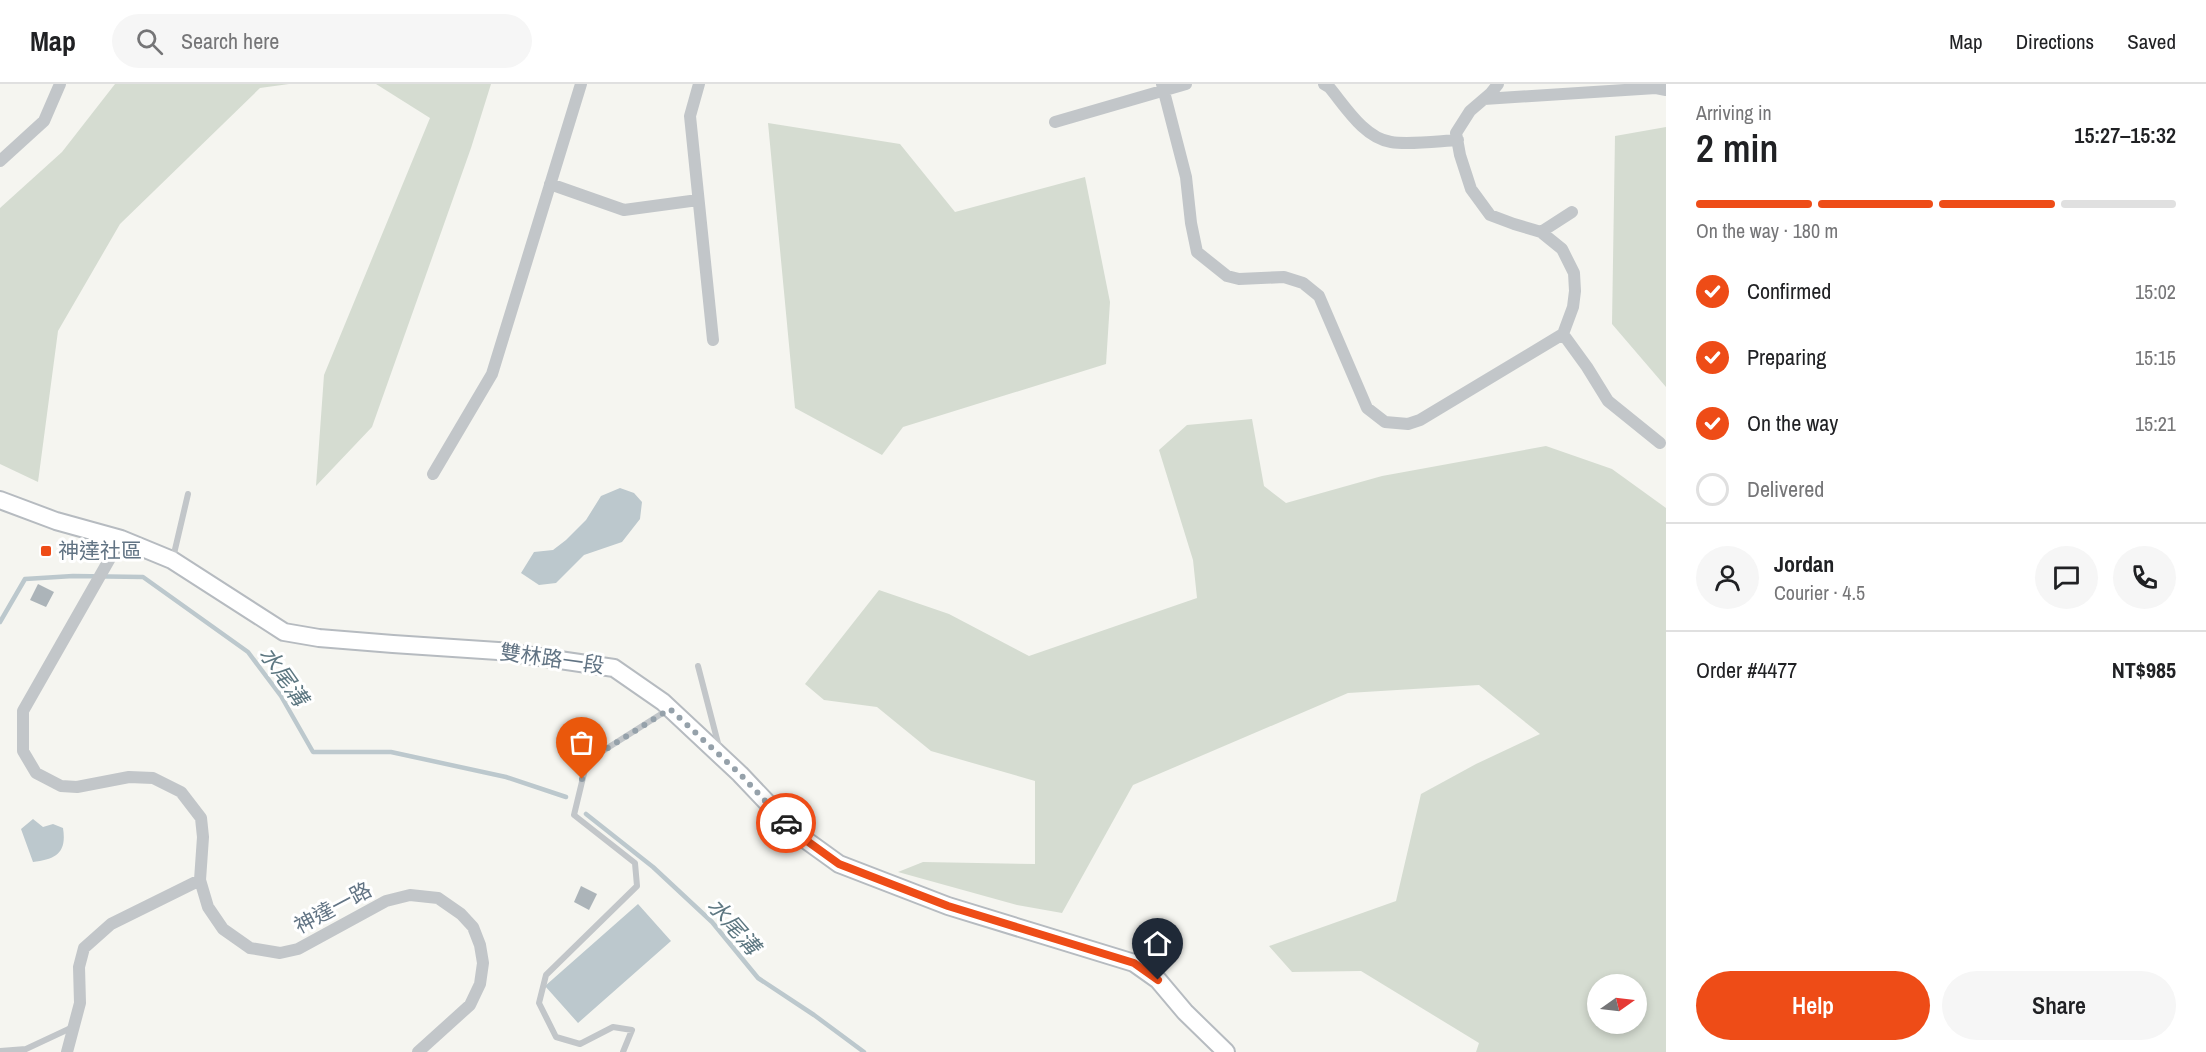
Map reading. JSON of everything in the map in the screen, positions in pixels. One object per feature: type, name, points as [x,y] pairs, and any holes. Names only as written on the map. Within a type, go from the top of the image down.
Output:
[{"type":"street","points":[[0,161],[44,121],[60,84]]},
{"type":"street","points":[[433,474],[492,374],[581,84]]},
{"type":"street","points":[[699,84],[690,116],[713,340]]},
{"type":"street","points":[[1055,122],[1163,87],[1186,84]]},
{"type":"street","points":[[1324,84],[1359,123],[1376,136],[1391,142],[1458,140]]},
{"type":"street","points":[[1163,87],[1186,177],[1197,252],[1227,276],[1239,279],[1284,277],[1304,283],[1319,296],[1367,408],[1384,422],[1408,424],[1420,420],[1563,334],[1573,307],[1574,273],[1562,249],[1541,232],[1490,215],[1471,189],[1456,133],[1470,111],[1498,84]]},
{"type":"street","points":[[1484,99],[1580,88],[1666,90]]},
{"type":"street","points":[[550,184],[624,210],[698,200]]},
{"type":"street","points":[[1541,232],[1572,212]]},
{"type":"street","points":[[1563,334],[1587,366],[1608,401],[1660,443]]},
{"type":"street","name":"雙林路一段","points":[[0,500],[56,521],[121,539],[172,560],[284,632],[362,641],[498,651],[614,668],[670,709],[796,833],[839,864],[948,906],[1134,963],[1158,980],[1185,1012],[1226,1052]]},
{"type":"street","name":"神達一路","points":[[121,539],[23,711],[23,751],[36,773],[61,786],[77,788],[129,777],[153,778],[181,792],[201,818],[203,837],[200,880],[208,907],[223,929],[250,948],[280,953],[298,949],[386,901],[410,895],[438,898],[461,914],[473,927],[480,945],[483,963],[480,984],[470,1005],[418,1052]]},
{"type":"street","points":[[67,1052],[80,1003],[79,968],[84,948],[111,924],[200,880]]},
{"type":"lane","points":[[172,560],[188,494]]},
{"type":"lane","points":[[698,666],[721,757]]},
{"type":"lane","points":[[623,1052],[632,1030],[613,1027],[580,1044],[556,1037],[539,1003],[546,975],[637,886],[635,863],[574,815],[587,761],[670,709]]},
{"type":"lane","points":[[0,1051],[26,1049],[74,1027]]},
{"type":"shaded area","points":[[115,84],[289,84],[260,88],[120,224],[58,331],[38,482],[0,464],[0,208],[62,152]]},
{"type":"shaded area","points":[[376,84],[491,84],[471,148],[372,427],[316,486],[324,375],[430,118]]},
{"type":"shaded area","points":[[768,123],[900,144],[955,212],[1085,177],[1110,302],[1106,364],[903,427],[882,455],[795,408]]},
{"type":"shaded area","points":[[1666,127],[1666,387],[1612,324],[1615,136]]},
{"type":"shaded area","points":[[1252,419],[1264,486],[1286,503],[1382,476],[1546,446],[1612,469],[1666,508],[1666,1052],[1476,1052],[1479,1043],[1361,971],[1292,972],[1269,946],[1396,901],[1421,794],[1476,764],[1540,734],[1479,685],[1348,693],[1133,785],[1062,913],[1017,905],[898,872],[923,862],[1035,864],[1035,781],[931,751],[877,707],[824,700],[805,684],[879,590],[949,614],[1029,656],[1197,598],[1193,560],[1159,450],[1187,425]]},
{"type":"shaded area","points":[[620,488],[634,493],[642,502],[640,519],[622,542],[584,555],[556,583],[539,585],[521,573],[534,552],[553,550],[586,520],[601,496]]},
{"type":"shaded area","points":[[33,819],[43,827],[53,824],[63,828],[63,843],[54,857],[33,862],[21,829]]},
{"type":"shaded area","points":[[638,904],[671,941],[578,1023],[545,986]]},
{"type":"building","points":[[38,584],[54,592],[46,607],[30,600]]},
{"type":"building","points":[[581,886],[597,894],[589,910],[574,902]]},
{"type":"waterway","name":"水尾溝","points":[[0,622],[25,579],[73,576],[143,577],[248,652],[281,696],[313,752],[391,752],[506,777],[566,797]]},
{"type":"waterway","name":"水尾溝","points":[[586,814],[653,867],[712,922],[758,978],[864,1052]]},
{"type":"way so far","points":[[582,779],[587,761],[670,709],[740,774],[786,823]]},
{"type":"place","name":"神達社區","points":[[46,551]]},
{"type":"route","points":[[786,823],[839,864],[948,906],[1134,963],[1158,980]]}]
